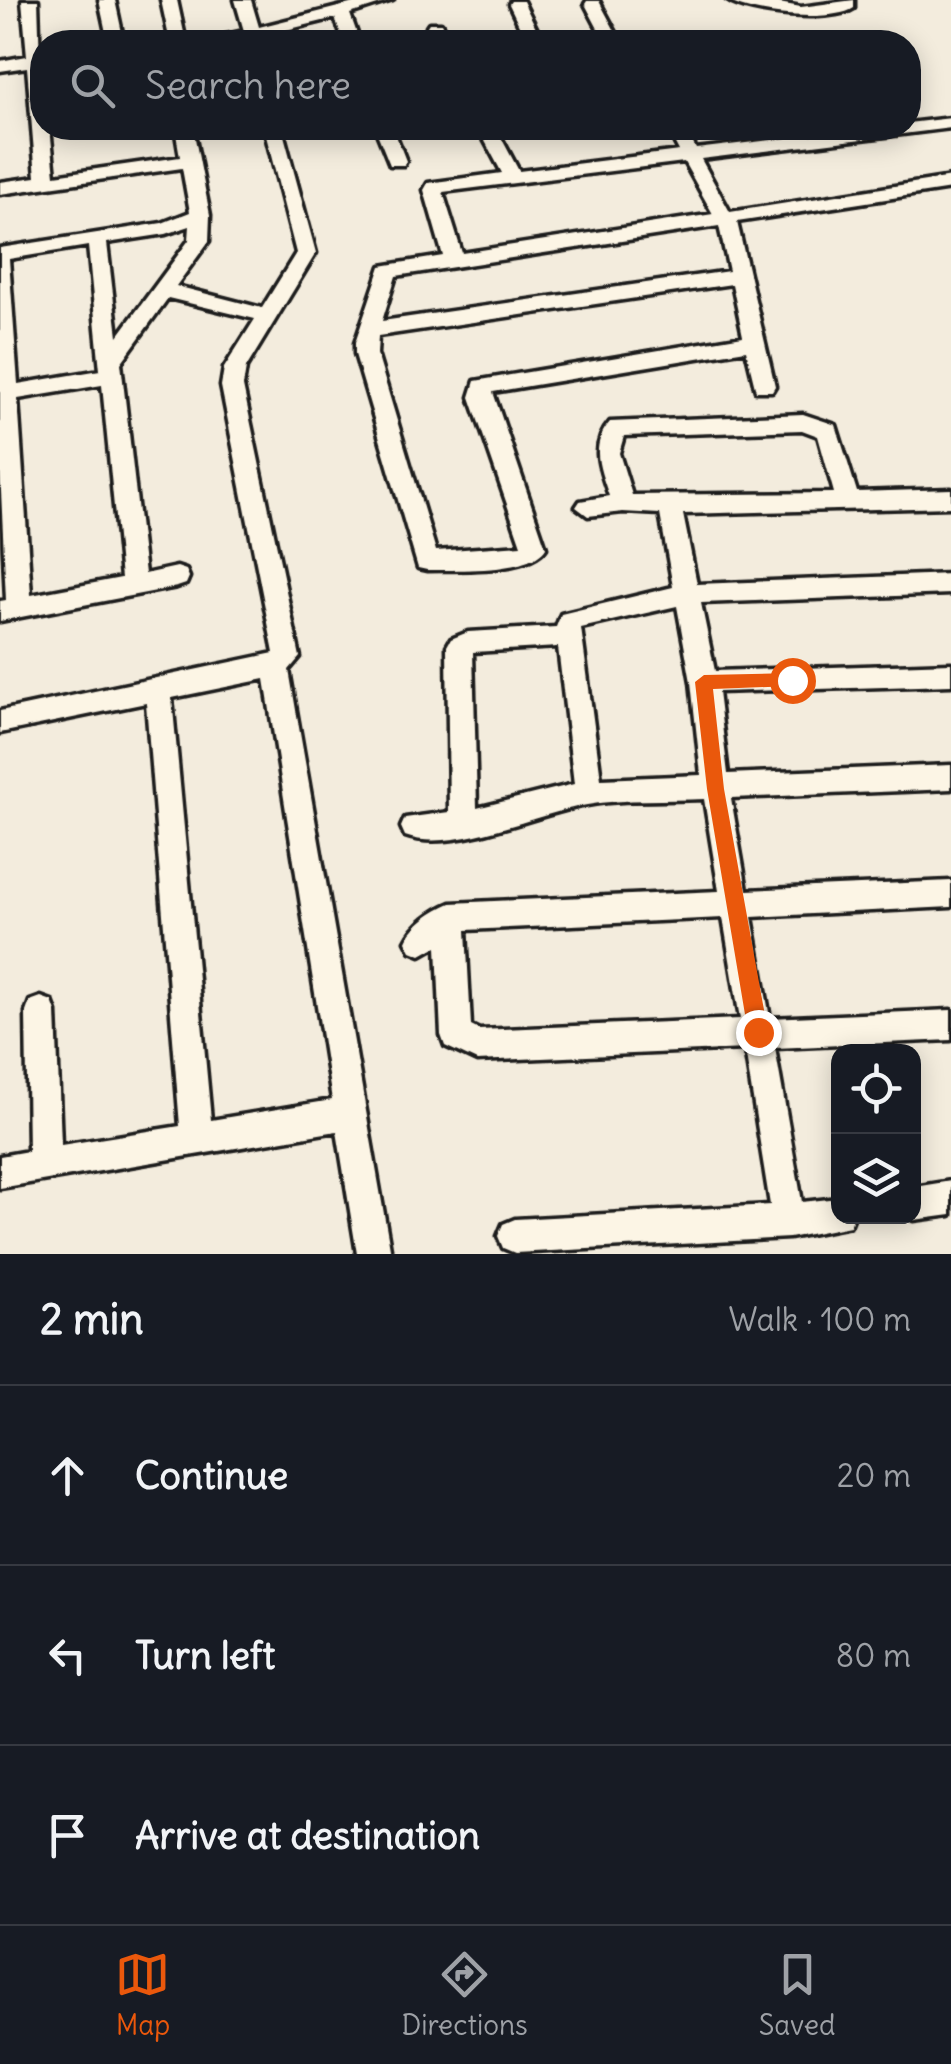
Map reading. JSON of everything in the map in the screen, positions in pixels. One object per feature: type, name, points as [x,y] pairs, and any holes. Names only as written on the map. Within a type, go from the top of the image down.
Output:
[{"type":"street","points":[[30,0],[35,30]]},
{"type":"street","points":[[107,0],[113,30]]},
{"type":"street","points":[[169,0],[175,30]]},
{"type":"street","points":[[243,0],[249,30]]},
{"type":"street","points":[[269,30],[319,9],[341,12],[385,0]]},
{"type":"street","points":[[735,0],[801,12],[843,9],[848,7],[846,0]]},
{"type":"street","points":[[517,4],[529,30]]},
{"type":"street","points":[[593,4],[607,30]]},
{"type":"street","points":[[341,12],[348,30]]},
{"type":"street","points":[[0,66],[30,61]]},
{"type":"street","points":[[921,127],[951,123]]},
{"type":"street","points":[[44,140],[46,181]]},
{"type":"street","points":[[4,393],[112,367],[199,241],[200,215],[186,140]]},
{"type":"street","points":[[0,722],[276,666],[288,654],[232,386],[236,368],[306,253],[277,140]]},
{"type":"street","points":[[389,140],[397,161]]},
{"type":"street","points":[[493,140],[514,178]]},
{"type":"street","points":[[682,140],[723,217],[742,276],[764,386]]},
{"type":"street","points":[[454,259],[435,187],[825,140]]},
{"type":"street","points":[[0,188],[190,162]]},
{"type":"street","points":[[755,341],[483,386],[481,397],[534,548],[524,555],[434,562],[423,558],[366,354],[388,270],[951,183]]},
{"type":"street","points":[[178,577],[10,609],[0,258],[166,228],[200,215]]},
{"type":"street","points":[[97,241],[134,585]]},
{"type":"street","points":[[370,330],[742,276]]},
{"type":"street","points":[[164,290],[268,316]]},
{"type":"street","points":[[623,503],[606,446],[618,428],[803,422],[828,430],[847,499]]},
{"type":"street","points":[[588,507],[623,503],[670,506],[951,498]]},
{"type":"street","points":[[670,506],[704,682],[716,789],[788,1221]]},
{"type":"street","points":[[589,792],[568,626],[576,618],[685,594],[951,584]]},
{"type":"street","points":[[463,824],[460,646],[468,642],[569,636]]},
{"type":"street","points":[[276,666],[374,1254]]},
{"type":"street","points":[[704,682],[951,674]]},
{"type":"street","points":[[158,690],[197,1139]]},
{"type":"street","points":[[415,826],[463,824],[589,792],[951,777]]},
{"type":"street","points":[[421,941],[451,917],[951,894]]},
{"type":"street","points":[[451,917],[456,1036],[477,1046],[951,1025]]},
{"type":"street","points":[[41,1012],[45,1164]]},
{"type":"street","points":[[0,1172],[350,1113]]},
{"type":"street","points":[[921,1203],[951,1198]]},
{"type":"street","points":[[515,1236],[788,1221],[831,1215]]},
{"type":"route","points":[[758,1032],[716,789],[704,682],[792,680]]}]
